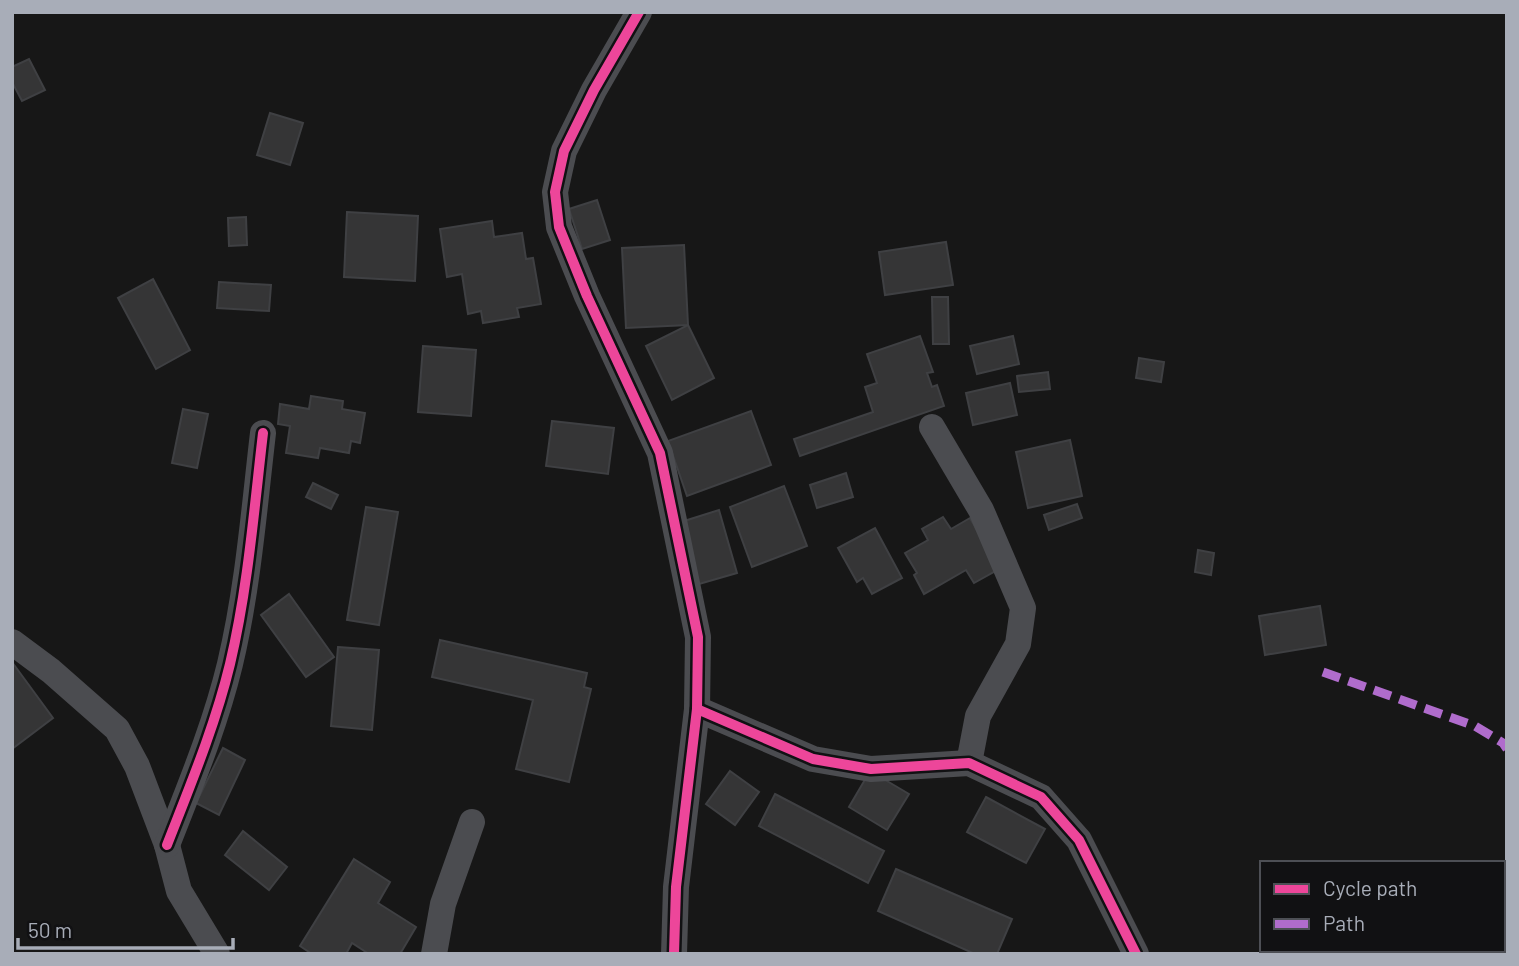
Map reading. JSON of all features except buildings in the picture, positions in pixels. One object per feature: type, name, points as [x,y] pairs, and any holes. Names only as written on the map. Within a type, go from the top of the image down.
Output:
[{"type":"street","points":[[639,12],[594,90],[564,150],[555,192],[559,228],[587,296],[660,453],[698,636],[697,709],[676,887],[674,954]]},
{"type":"street","points":[[932,427],[981,510],[1023,608],[1018,644],[978,716],[968,763]]},
{"type":"street","points":[[167,845],[200,759],[230,665],[247,571],[263,433]]},
{"type":"street","points":[[12,642],[51,671],[117,729],[137,766],[167,845],[179,891],[217,954]]},
{"type":"street","points":[[697,709],[813,759],[871,769],[968,763],[1041,797],[1079,840],[1136,954]]},
{"type":"street","points":[[434,954],[443,904],[472,822]]},
{"type":"marked path","points":[[1323,672],[1475,726],[1503,743],[1507,749]]},
{"type":"cycle path","points":[[639,12],[594,90],[564,151],[555,192],[559,227],[587,296],[660,453],[698,637],[697,709],[676,887],[674,954]]},
{"type":"cycle path","points":[[167,845],[210,733],[230,664],[246,578],[263,433]]},
{"type":"cycle path","points":[[697,709],[813,759],[871,769],[969,763],[1041,797],[1079,840],[1136,954]]}]
